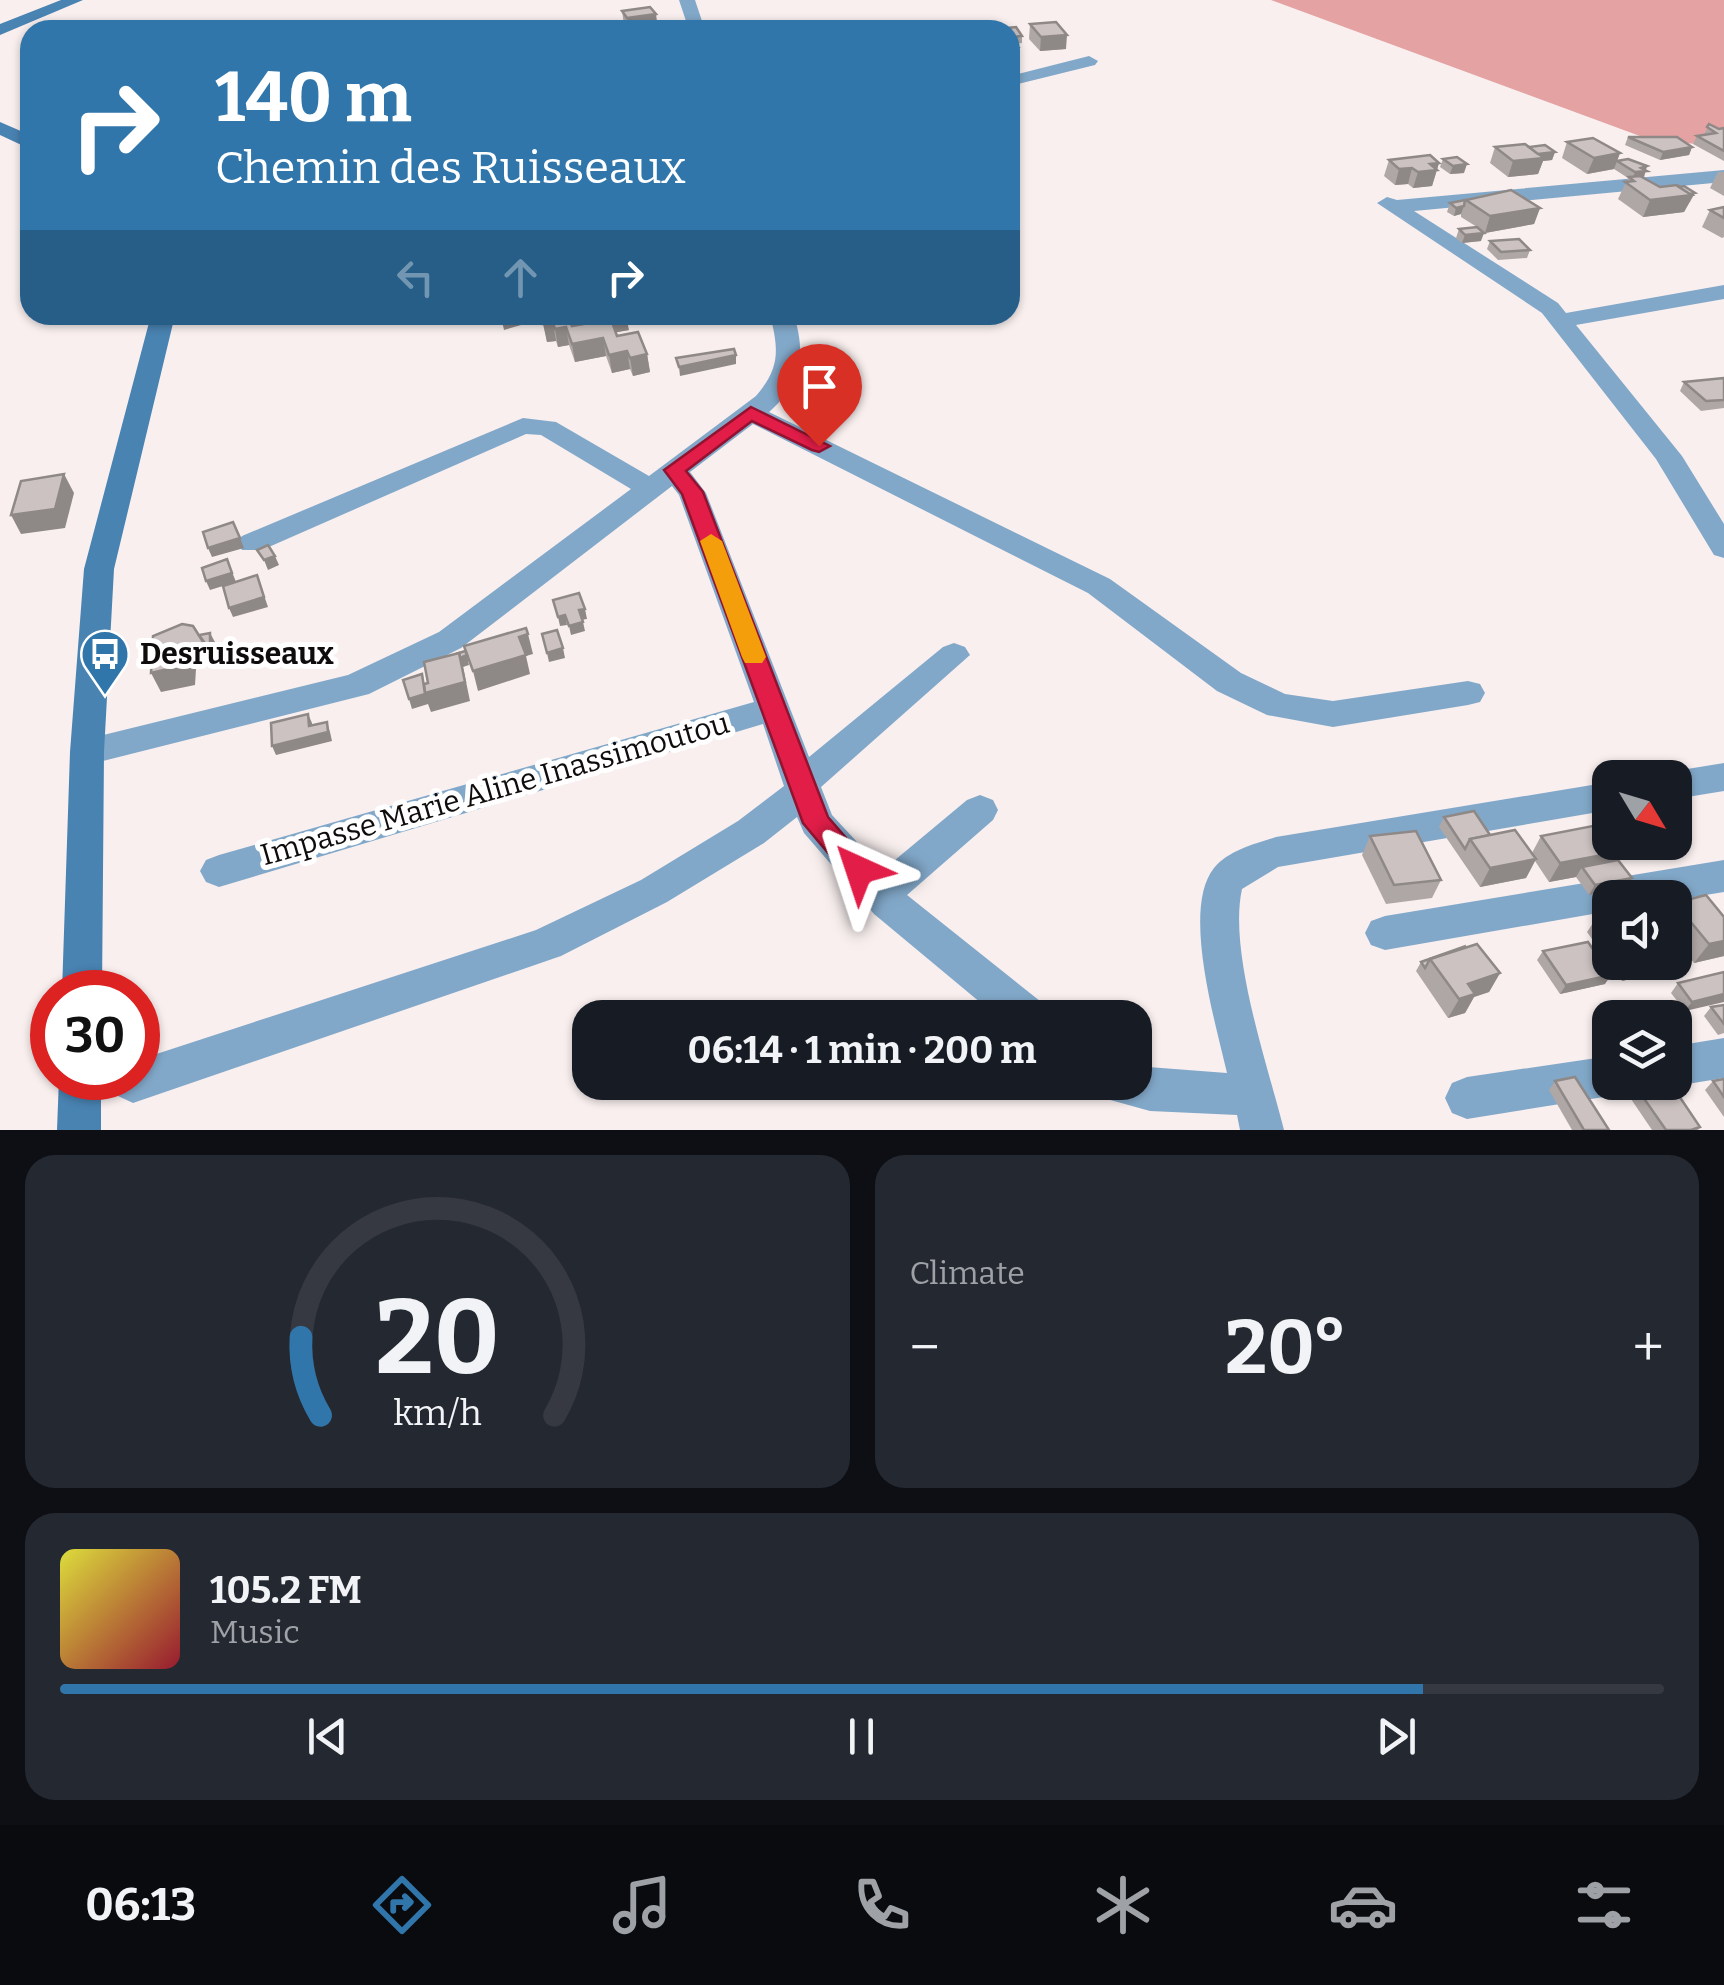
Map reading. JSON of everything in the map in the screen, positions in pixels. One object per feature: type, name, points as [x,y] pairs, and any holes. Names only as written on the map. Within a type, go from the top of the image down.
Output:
[{"type":"main road","points":[[25,20],[75,0]]},
{"type":"main road","points":[[82,970],[87,752],[99,569],[160,325]]},
{"type":"main road","points":[[79,1130],[80,1100]]},
{"type":"street","points":[[1020,78],[1089,61]]},
{"type":"street","points":[[1724,176],[1389,205],[1550,308],[1668,456],[1724,548]]},
{"type":"street","points":[[1559,321],[1724,292]]},
{"type":"street","points":[[87,752],[357,685],[450,640],[751,412],[789,374],[794,354],[785,325]]},
{"type":"street","points":[[751,412],[1099,586],[1230,682],[1279,706],[1333,714],[1468,693]]},
{"type":"street","points":[[252,543],[523,426],[547,428],[692,492],[817,823],[880,894],[1008,1000]]},
{"type":"street","points":[[160,1073],[547,944],[654,891],[751,832],[954,656]]},
{"type":"street","name":"Impasse Marie Aline Inassimoutou","points":[[219,871],[772,708]]},
{"type":"street","points":[[1692,782],[1724,777]]},
{"type":"street","points":[[1152,1090],[1258,1113],[1221,932],[1221,890],[1235,871],[1276,852],[1592,799]]},
{"type":"street","points":[[880,894],[980,810]]},
{"type":"street","points":[[1386,932],[1724,876]]},
{"type":"street","points":[[1692,1063],[1724,1058]]},
{"type":"street","points":[[1467,1098],[1592,1079]]},
{"type":"shaded area","points":[[1271,0],[1724,0],[1724,147],[1648,139]]},
{"type":"building","points":[[650,7],[656,14],[627,18],[622,11]]},
{"type":"building","points":[[1056,22],[1067,35],[1041,37],[1030,24]]},
{"type":"building","points":[[1709,124],[1724,128],[1724,151],[1697,136],[1716,133],[1707,127]]},
{"type":"building","points":[[1628,137],[1677,137],[1692,147],[1663,152]]},
{"type":"building","points":[[1593,138],[1620,153],[1594,158],[1567,142]]},
{"type":"building","points":[[1525,144],[1544,158],[1513,161],[1495,147]]},
{"type":"building","points":[[1545,145],[1555,152],[1538,154],[1529,147]]},
{"type":"building","points":[[1430,155],[1439,163],[1430,164],[1437,170],[1399,169],[1389,160]]},
{"type":"building","points":[[1457,157],[1467,164],[1453,166],[1443,159]]},
{"type":"building","points":[[1628,159],[1647,166],[1641,168],[1647,171],[1635,172],[1617,161]]},
{"type":"building","points":[[1640,176],[1660,187],[1677,185],[1692,195],[1650,200],[1625,182],[1634,181],[1629,177]]},
{"type":"building","points":[[1511,190],[1540,208],[1490,216],[1466,200]]},
{"type":"building","points":[[1465,200],[1464,206],[1456,208],[1450,203]]},
{"type":"building","points":[[1724,207],[1724,218],[1710,210]]},
{"type":"building","points":[[1477,227],[1484,233],[1465,235],[1459,229]]},
{"type":"building","points":[[1519,239],[1530,250],[1501,252],[1490,241]]},
{"type":"building","points":[[554,325],[613,325],[617,336],[638,332],[647,354],[630,358],[627,351],[609,355],[603,338],[572,344],[566,327],[555,329]]},
{"type":"building","points":[[734,349],[736,355],[679,367],[676,358]]},
{"type":"building","points":[[1724,378],[1724,400],[1706,401],[1684,382]]},
{"type":"building","points":[[64,474],[55,509],[11,515],[21,481]]},
{"type":"building","points":[[233,522],[240,538],[208,548],[203,532]]},
{"type":"building","points":[[268,545],[275,556],[264,560],[257,550]]},
{"type":"building","points":[[227,559],[232,573],[206,581],[202,568]]},
{"type":"building","points":[[257,575],[264,597],[229,608],[223,586]]},
{"type":"building","points":[[579,593],[585,609],[579,610],[583,622],[569,626],[565,615],[558,617],[553,600]]},
{"type":"building","points":[[182,624],[193,626],[205,645],[186,650],[185,665],[151,673],[153,636]]},
{"type":"building","points":[[526,628],[528,634],[519,637],[526,655],[473,671],[464,646]]},
{"type":"building","points":[[557,630],[563,648],[547,653],[542,634]]},
{"type":"building","points":[[210,633],[210,650],[199,635]]},
{"type":"building","points":[[459,653],[465,682],[425,693],[424,684],[428,683],[424,662]]},
{"type":"building","points":[[422,674],[425,694],[409,699],[403,680]]},
{"type":"building","points":[[308,714],[309,726],[327,722],[328,732],[272,746],[271,723]]},
{"type":"building","points":[[1474,811],[1490,835],[1470,839],[1465,849],[1444,817]]},
{"type":"building","points":[[1592,826],[1592,857],[1560,863],[1541,836]]},
{"type":"building","points":[[1515,830],[1536,859],[1490,868],[1470,839]]},
{"type":"building","points":[[1416,831],[1441,880],[1394,885],[1370,836]]},
{"type":"building","points":[[1618,860],[1632,878],[1592,881],[1582,867]]},
{"type":"building","points":[[1706,895],[1724,917],[1724,941],[1709,944],[1692,924],[1692,899]]},
{"type":"building","points":[[1588,942],[1592,948],[1592,979],[1566,985],[1543,951]]},
{"type":"building","points":[[1477,944],[1500,973],[1468,984],[1475,994],[1459,999],[1430,959]]},
{"type":"building","points":[[1724,972],[1724,994],[1692,1002],[1678,983]]},
{"type":"building","points":[[1724,1005],[1724,1024],[1711,1007]]},
{"type":"building","points":[[1575,1077],[1609,1130],[1584,1130],[1555,1081]]},
{"type":"building","points":[[1724,1079],[1724,1097],[1713,1081]]},
{"type":"building","points":[[1645,1100],[1682,1100],[1700,1127],[1666,1130]]},
{"type":"waterway","points":[[1557,0],[1724,49]]},
{"type":"slow traffic","points":[[711,541],[754,657]]},
{"type":"place","name":"Desruisseaux","points":[[105,696]]},
{"type":"route","points":[[819,446],[751,412],[674,470],[692,492],[817,823],[859,870]]}]
